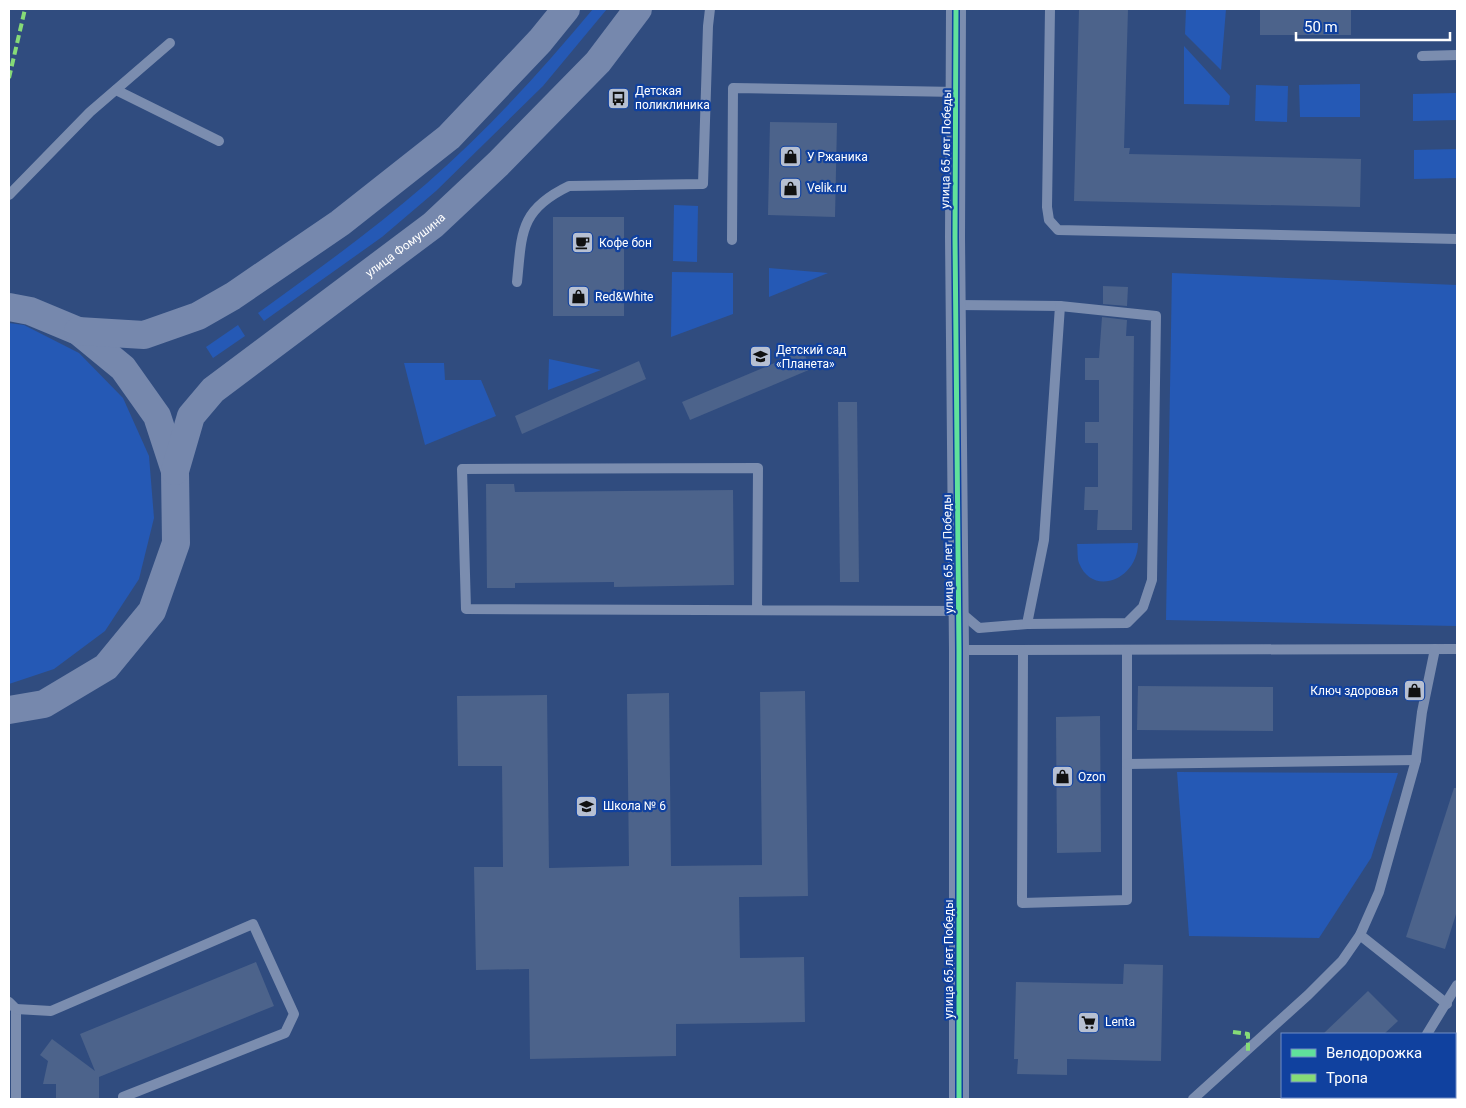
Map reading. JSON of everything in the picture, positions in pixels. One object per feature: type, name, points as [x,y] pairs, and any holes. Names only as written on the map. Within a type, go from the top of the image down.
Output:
[{"type":"main road","points":[[78,331],[144,335],[198,316],[233,296],[340,223],[449,137],[540,42],[566,9]]},
{"type":"main road","name":"улица Фомушина","points":[[175,471],[192,416],[213,390],[434,225],[498,164],[598,62],[638,9]]},
{"type":"main road","points":[[9,307],[30,310],[78,331],[123,368],[129,376],[157,416],[175,471],[176,543],[152,611],[106,667],[44,704],[9,710]]},
{"type":"street","name":"улица 65 лет Победы","points":[[956,9],[959,611],[958,1099]]},
{"type":"lane","points":[[517,282],[523,228],[534,209],[550,195],[569,186],[703,184],[710,9]]},
{"type":"lane","points":[[1050,9],[1047,207],[1049,220],[1058,230],[1457,239]]},
{"type":"lane","points":[[9,195],[90,112],[170,43]]},
{"type":"lane","points":[[1422,56],[1457,55]]},
{"type":"lane","points":[[732,240],[733,88],[957,92]]},
{"type":"lane","points":[[116,90],[219,141]]},
{"type":"lane","points":[[757,610],[758,468],[462,469],[466,609],[959,611],[979,628],[1027,624],[1127,623],[1143,607],[1152,580],[1156,316],[1060,306],[956,305]]},
{"type":"lane","points":[[1027,624],[1044,540],[1060,306]]},
{"type":"lane","points":[[1193,1099],[1308,995],[1342,960],[1360,936],[1379,892],[1416,760],[1422,712],[1435,649]]},
{"type":"lane","points":[[959,650],[1457,649]]},
{"type":"lane","points":[[1023,651],[1022,903],[1127,900],[1127,651]]},
{"type":"lane","points":[[1127,764],[1416,760]]},
{"type":"lane","points":[[16,1099],[13,1005],[51,1011],[252,924],[294,1014],[285,1034],[123,1097],[123,1099]]},
{"type":"lane","points":[[1360,936],[1447,1004]]},
{"type":"lane","points":[[1428,1033],[1457,985]]},
{"type":"shaded area","points":[[593,9],[607,9],[543,86],[436,191],[382,237],[264,321],[258,313],[386,218],[449,164],[534,77]]},
{"type":"shaded area","points":[[1186,9],[1226,9],[1221,70],[1185,34]]},
{"type":"shaded area","points":[[1184,46],[1230,96],[1229,105],[1184,104]]},
{"type":"shaded area","points":[[1360,84],[1360,117],[1300,117],[1299,85]]},
{"type":"shaded area","points":[[1256,85],[1288,86],[1287,122],[1255,121]]},
{"type":"shaded area","points":[[1457,93],[1457,120],[1413,121],[1413,94]]},
{"type":"shaded area","points":[[1457,149],[1457,178],[1414,179],[1414,150]]},
{"type":"shaded area","points":[[674,205],[698,206],[697,262],[673,261]]},
{"type":"shaded area","points":[[769,268],[828,273],[769,297]]},
{"type":"shaded area","points":[[672,272],[733,273],[733,314],[671,337]]},
{"type":"shaded area","points":[[1172,273],[1457,285],[1457,626],[1166,620]]},
{"type":"shaded area","points":[[9,323],[24,325],[79,353],[123,398],[149,456],[154,518],[139,579],[105,631],[54,669],[9,684]]},
{"type":"shaded area","points":[[238,325],[245,336],[213,358],[206,347]]},
{"type":"shaded area","points":[[549,359],[601,370],[548,390]]},
{"type":"shaded area","points":[[404,363],[444,363],[445,380],[481,380],[496,416],[425,445]]},
{"type":"shaded area","points":[[1138,543],[1136,556],[1131,566],[1114,580],[1104,582],[1094,580],[1086,574],[1079,563],[1077,544]]},
{"type":"shaded area","points":[[1177,772],[1398,773],[1371,858],[1319,938],[1189,936]]},
{"type":"building","points":[[1079,9],[1128,9],[1124,148],[1130,148],[1129,154],[1361,159],[1360,207],[1074,201]]},
{"type":"building","points":[[1260,9],[1351,9],[1351,35],[1260,35]]},
{"type":"building","points":[[770,122],[837,123],[835,217],[768,215]]},
{"type":"building","points":[[553,217],[624,217],[624,316],[553,316]]},
{"type":"building","points":[[1103,286],[1128,287],[1127,306],[1103,304]]},
{"type":"building","points":[[1102,317],[1127,320],[1126,336],[1134,336],[1132,530],[1097,530],[1098,510],[1084,510],[1085,487],[1098,487],[1098,443],[1085,443],[1085,422],[1099,422],[1099,380],[1085,380],[1085,358],[1099,358]]},
{"type":"building","points":[[803,351],[811,369],[690,420],[682,402]]},
{"type":"building","points":[[639,361],[646,379],[522,434],[515,416]]},
{"type":"building","points":[[838,402],[857,402],[859,582],[840,582]]},
{"type":"building","points":[[486,484],[514,484],[515,492],[733,490],[734,585],[614,587],[614,582],[515,583],[515,588],[487,588]]},
{"type":"building","points":[[1138,686],[1273,687],[1273,731],[1137,730]]},
{"type":"building","points":[[805,691],[808,896],[739,897],[740,958],[804,957],[805,1022],[676,1024],[676,1056],[530,1059],[529,969],[476,970],[474,867],[503,867],[502,766],[458,766],[457,696],[547,695],[549,868],[629,866],[627,694],[669,693],[671,866],[762,865],[760,692]]},
{"type":"building","points":[[1100,716],[1101,852],[1057,853],[1056,717]]},
{"type":"building","points":[[1454,788],[1457,788],[1457,911],[1445,949],[1406,937]]},
{"type":"building","points":[[256,962],[274,1006],[99,1077],[99,1099],[56,1099],[56,1084],[43,1084],[48,1061],[40,1055],[52,1039],[95,1071],[80,1034]]},
{"type":"building","name":"Lenta","points":[[1124,964],[1163,965],[1161,1061],[1067,1059],[1067,1075],[1017,1074],[1018,1059],[1014,1059],[1016,982],[1123,984]]},
{"type":"building","points":[[1368,991],[1398,1021],[1385,1033],[1324,1033]]},
{"type":"marked path","points":[[9,78],[25,9]]},
{"type":"marked path","points":[[1233,1032],[1248,1034],[1248,1051]]},
{"type":"cycle path","points":[[956,9],[955,237],[959,650],[959,1099]]},
{"type":"place","name":"Детская поликлиника","points":[[619,98]]},
{"type":"place","name":"У Ржаника","points":[[791,157]]},
{"type":"place","name":"Velik.ru","points":[[791,188]]},
{"type":"place","name":"Кофе бон","points":[[583,243]]},
{"type":"place","name":"Red&White","points":[[579,297]]},
{"type":"place","name":"Детский сад «Планета»","points":[[760,357]]},
{"type":"place","name":"Ключ здоровья","points":[[1414,691]]},
{"type":"place","name":"Ozon","points":[[1062,777]]},
{"type":"place","name":"Школа № 6","points":[[587,806]]},
{"type":"place","name":"Lenta","points":[[1089,1022]]}]
